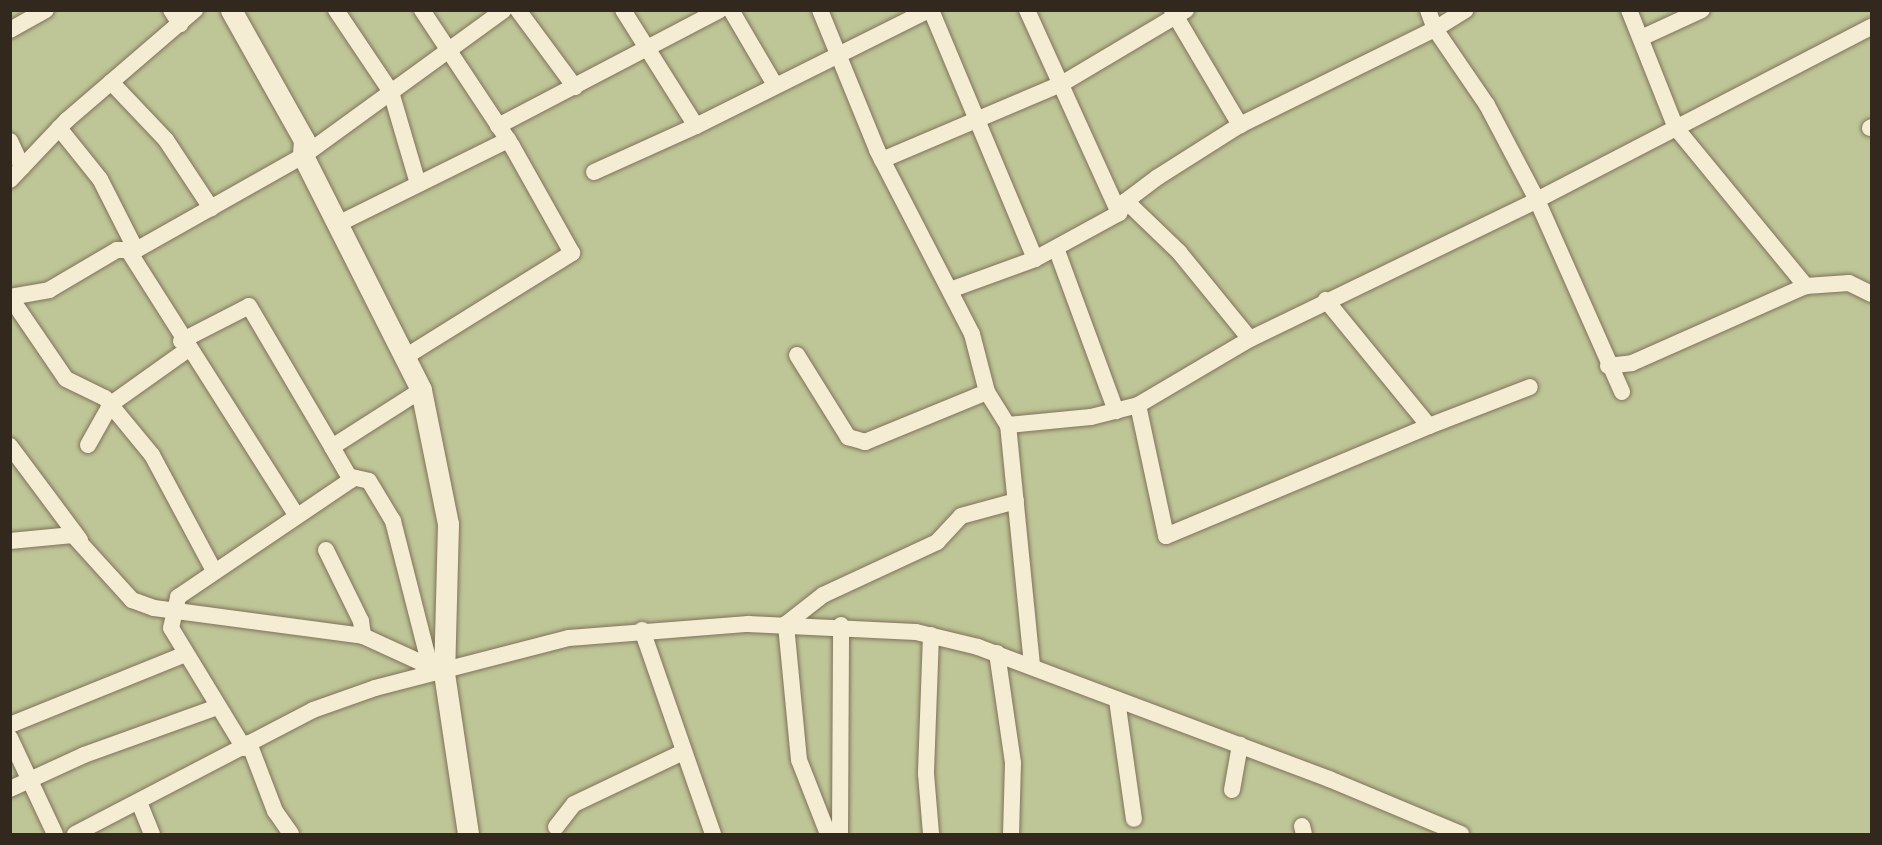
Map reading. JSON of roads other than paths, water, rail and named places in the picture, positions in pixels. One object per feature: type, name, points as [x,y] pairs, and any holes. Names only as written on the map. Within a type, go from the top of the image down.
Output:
[{"type":"street","points":[[10,30],[46,10]]},
{"type":"street","points":[[10,180],[59,128],[111,82],[175,17],[195,10]]},
{"type":"street","points":[[231,10],[304,140],[303,156],[421,390],[448,524],[437,670]]},
{"type":"street","points":[[336,10],[391,92],[418,184]]},
{"type":"street","points":[[405,357],[572,253],[503,133],[422,10]]},
{"type":"street","points":[[213,569],[152,455],[111,404],[66,379],[10,297],[49,290],[117,250],[132,250],[303,156],[504,10]]},
{"type":"street","points":[[518,10],[575,87]]},
{"type":"street","points":[[623,10],[696,126]]},
{"type":"street","points":[[731,10],[775,85]]},
{"type":"street","points":[[820,10],[840,54],[852,95],[882,160],[972,334],[987,392],[1008,425],[1032,665]]},
{"type":"street","points":[[1027,10],[1123,207],[1179,252],[1250,339]]},
{"type":"street","points":[[1428,10],[1436,29],[1487,105],[1538,200],[1608,366],[1622,392]]},
{"type":"street","points":[[950,290],[1035,259],[1056,248],[1123,207],[1240,125],[1436,29],[1465,10]]},
{"type":"street","points":[[1629,10],[1676,128],[1806,286]]},
{"type":"street","points":[[1641,38],[1702,10]]},
{"type":"street","points":[[338,224],[418,184],[575,87],[719,11]]},
{"type":"street","points":[[594,172],[696,126],[928,11],[1035,259]]},
{"type":"street","points":[[882,160],[952,133],[974,118],[1063,83],[1177,13],[1240,125]]},
{"type":"street","points":[[1008,425],[1116,411],[1138,405],[1250,339],[1326,300],[1538,200],[1872,26]]},
{"type":"street","points":[[111,82],[166,140],[211,208]]},
{"type":"street","points":[[59,128],[100,179],[132,250],[184,345],[297,516]]},
{"type":"street","points":[[10,141],[22,167]]},
{"type":"street","points":[[1056,248],[1116,411]]},
{"type":"street","points":[[1608,366],[1632,363],[1806,286],[1849,283],[1872,294]]},
{"type":"street","points":[[1326,300],[1429,426]]},
{"type":"street","points":[[88,445],[111,404],[184,345],[249,306],[352,477],[369,481],[393,521],[437,670],[468,834]]},
{"type":"street","points":[[797,356],[848,437],[865,442],[987,392]]},
{"type":"street","points":[[1138,405],[1166,536],[1429,426],[1530,387]]},
{"type":"street","points":[[332,447],[421,390]]},
{"type":"street","points":[[10,446],[80,540],[132,600],[171,614],[363,636],[437,670]]},
{"type":"street","points":[[291,834],[275,812],[246,746],[183,655],[171,628],[171,614],[178,597],[213,569],[297,516],[352,477]]},
{"type":"street","points":[[786,624],[823,594],[937,542],[961,516],[1016,501]]},
{"type":"street","points":[[10,541],[63,533],[80,540]]},
{"type":"street","points":[[326,550],[361,621],[363,636]]},
{"type":"street","points":[[786,624],[799,760],[828,834]]},
{"type":"street","points":[[75,834],[324,706],[437,670],[511,650],[642,630],[786,624],[841,625],[931,636],[997,653],[1240,745],[1461,834]]},
{"type":"street","points":[[840,834],[841,625]]},
{"type":"street","points":[[642,630],[713,834]]},
{"type":"street","points":[[931,636],[926,774],[931,834]]},
{"type":"street","points":[[997,653],[1013,763],[1011,834]]},
{"type":"street","points":[[10,725],[183,655]]},
{"type":"street","points":[[1117,700],[1134,819]]},
{"type":"street","points":[[10,789],[217,707]]},
{"type":"street","points":[[10,738],[55,834]]},
{"type":"street","points":[[1232,790],[1240,745]]},
{"type":"street","points":[[555,827],[574,804],[683,752]]},
{"type":"street","points":[[139,802],[152,834]]}]
